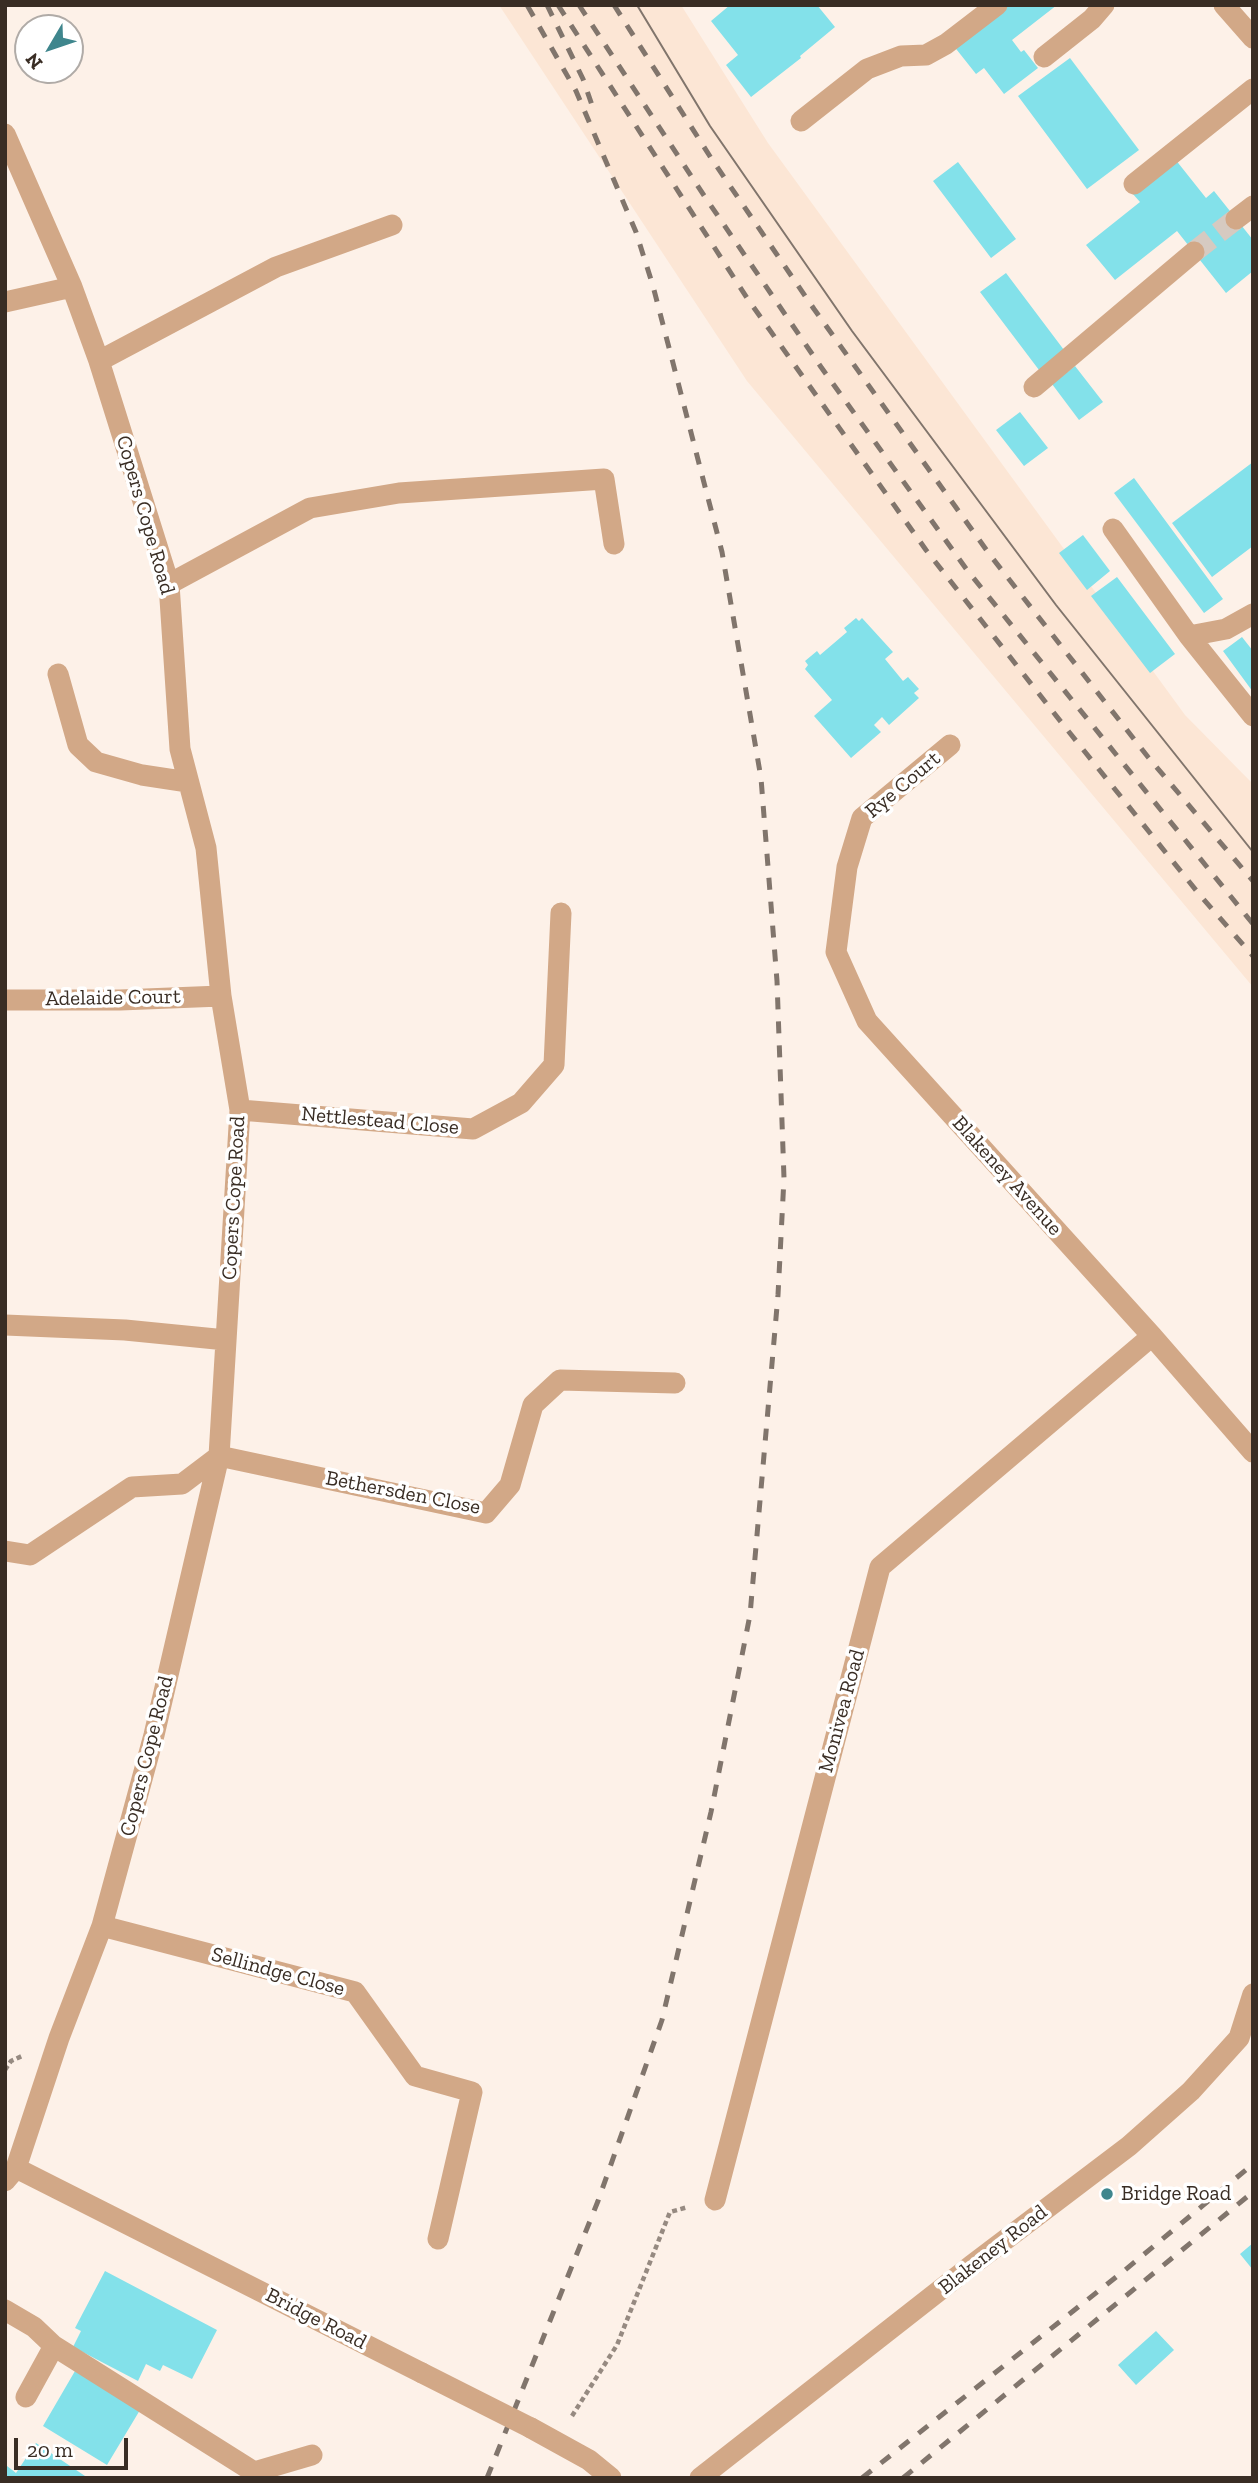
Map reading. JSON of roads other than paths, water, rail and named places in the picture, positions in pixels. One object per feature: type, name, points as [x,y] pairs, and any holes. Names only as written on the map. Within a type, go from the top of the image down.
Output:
[{"type":"street","points":[[801,121],[867,69],[901,56],[926,55],[946,44],[997,5]]},
{"type":"street","points":[[1044,57],[1092,19],[1104,5]]},
{"type":"street","points":[[1224,5],[1253,38]]},
{"type":"street","points":[[1134,184],[1253,89]]},
{"type":"street","name":"Copers Cope Road","points":[[5,134],[72,287],[99,361],[169,584],[180,749],[206,848],[221,996],[240,1110],[219,1456],[154,1735],[102,1926],[11,2174]]},
{"type":"street","points":[[99,361],[276,267],[392,225]]},
{"type":"street","points":[[1034,387],[1194,252]]},
{"type":"street","points":[[5,302],[72,287]]},
{"type":"street","points":[[169,584],[310,508],[399,493],[604,479],[614,544]]},
{"type":"street","points":[[1113,529],[1189,636],[1253,716]]},
{"type":"street","points":[[1189,636],[1226,629],[1253,614]]},
{"type":"street","points":[[58,674],[78,746],[96,762],[142,775],[188,782]]},
{"type":"street","name":"Rye Court","points":[[847,867],[862,818],[950,745]]},
{"type":"street","name":"Blakeney Avenue","points":[[847,867],[836,952],[867,1021],[1152,1336],[1253,1452]]},
{"type":"street","name":"Nettlestead Close","points":[[240,1110],[473,1129],[521,1103],[554,1065],[561,913]]},
{"type":"street","name":"Adelaide Court","points":[[5,1000],[120,1000],[221,996]]},
{"type":"street","points":[[5,1325],[125,1330],[226,1340]]},
{"type":"street","name":"Monivea Road","points":[[715,2200],[880,1567],[1152,1336]]},
{"type":"street","name":"Bethersden Close","points":[[219,1456],[486,1513],[510,1485],[533,1405],[560,1380],[676,1383]]},
{"type":"street","points":[[5,1551],[30,1556],[132,1487],[182,1484],[219,1456]]},
{"type":"street","name":"Sellindge Close","points":[[102,1926],[355,1992],[415,2076],[472,2092],[438,2239]]},
{"type":"street","name":"Blakeney Road","points":[[700,2478],[1129,2146],[1181,2101],[1239,2038],[1253,1994]]},
{"type":"street","name":"Bridge Road","points":[[11,2174],[556,2440],[589,2460],[611,2478]]},
{"type":"street","points":[[5,2310],[34,2327],[54,2346],[254,2472],[312,2455]]},
{"type":"street","points":[[26,2397],[54,2346]]},
{"type":"tunnel","points":[[1194,252],[1236,219]]},
{"type":"tram line","points":[[637,5],[710,126],[852,331],[1056,605],[1253,852]]},
{"type":"railway","points":[[487,2478],[598,2201],[662,2020],[711,1812],[750,1615],[778,1295],[784,1178],[777,981],[761,778],[722,552],[653,286],[636,232],[576,91],[527,5]]},
{"type":"railway","points":[[547,5],[583,79],[594,111]]},
{"type":"railway","points":[[558,5],[747,298],[926,550],[1199,894],[1253,956]]},
{"type":"railway","points":[[579,5],[821,367],[967,570],[1253,924]]},
{"type":"railway","points":[[614,5],[711,158],[814,309],[990,555],[1148,757],[1253,881]]},
{"type":"railway","points":[[862,2478],[1125,2270],[1253,2164]]},
{"type":"railway","points":[[903,2478],[1253,2192]]},
{"type":"place","name":"Bridge Road","points":[[1107,2194]]}]
